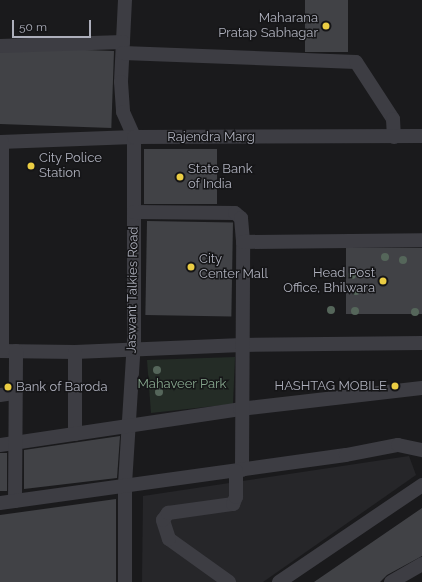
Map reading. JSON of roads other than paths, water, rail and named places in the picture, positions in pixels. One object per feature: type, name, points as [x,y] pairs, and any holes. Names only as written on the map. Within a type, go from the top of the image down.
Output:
[{"type":"street","name":"Jaswant Talkies Road","points":[[125,0],[123,112],[134,137],[133,349],[127,427],[125,486],[125,582]]},
{"type":"street","points":[[0,46],[123,47],[356,62],[393,120],[394,136]]},
{"type":"street","name":"Rajendra Marg","points":[[1,142],[134,137],[422,136]]},
{"type":"street","points":[[1,142],[1,351],[75,352],[242,345],[422,343]]},
{"type":"street","points":[[134,212],[235,213],[241,218],[243,242],[242,345],[239,470],[236,497],[233,504],[168,513],[162,520],[169,539],[229,582]]},
{"type":"street","points":[[243,242],[422,240]]},
{"type":"street","points":[[15,501],[16,351]]},
{"type":"street","points":[[75,352],[75,434]]},
{"type":"street","points":[[0,445],[240,409],[422,388]]},
{"type":"street","points":[[0,395],[15,393]]},
{"type":"street","points":[[0,503],[239,470],[398,445],[422,450]]},
{"type":"street","points":[[279,582],[422,485]]},
{"type":"street","points":[[391,582],[422,564]]},
{"type":"place","name":"Maharana Pratap Sabhagar","points":[[326,26]]},
{"type":"place","name":"City Police Station","points":[[31,166]]},
{"type":"place","name":"State Bank of India","points":[[180,177]]},
{"type":"place","name":"City Center Mall","points":[[191,267]]},
{"type":"place","name":"Head Post Office, Bhilwara","points":[[383,281]]},
{"type":"place","name":"HASHTAG MOBILE","points":[[395,386]]},
{"type":"place","name":"Bank of Baroda","points":[[8,387]]},
{"type":"park label","name":"Mahaveer Park","points":[[182,384]]}]
